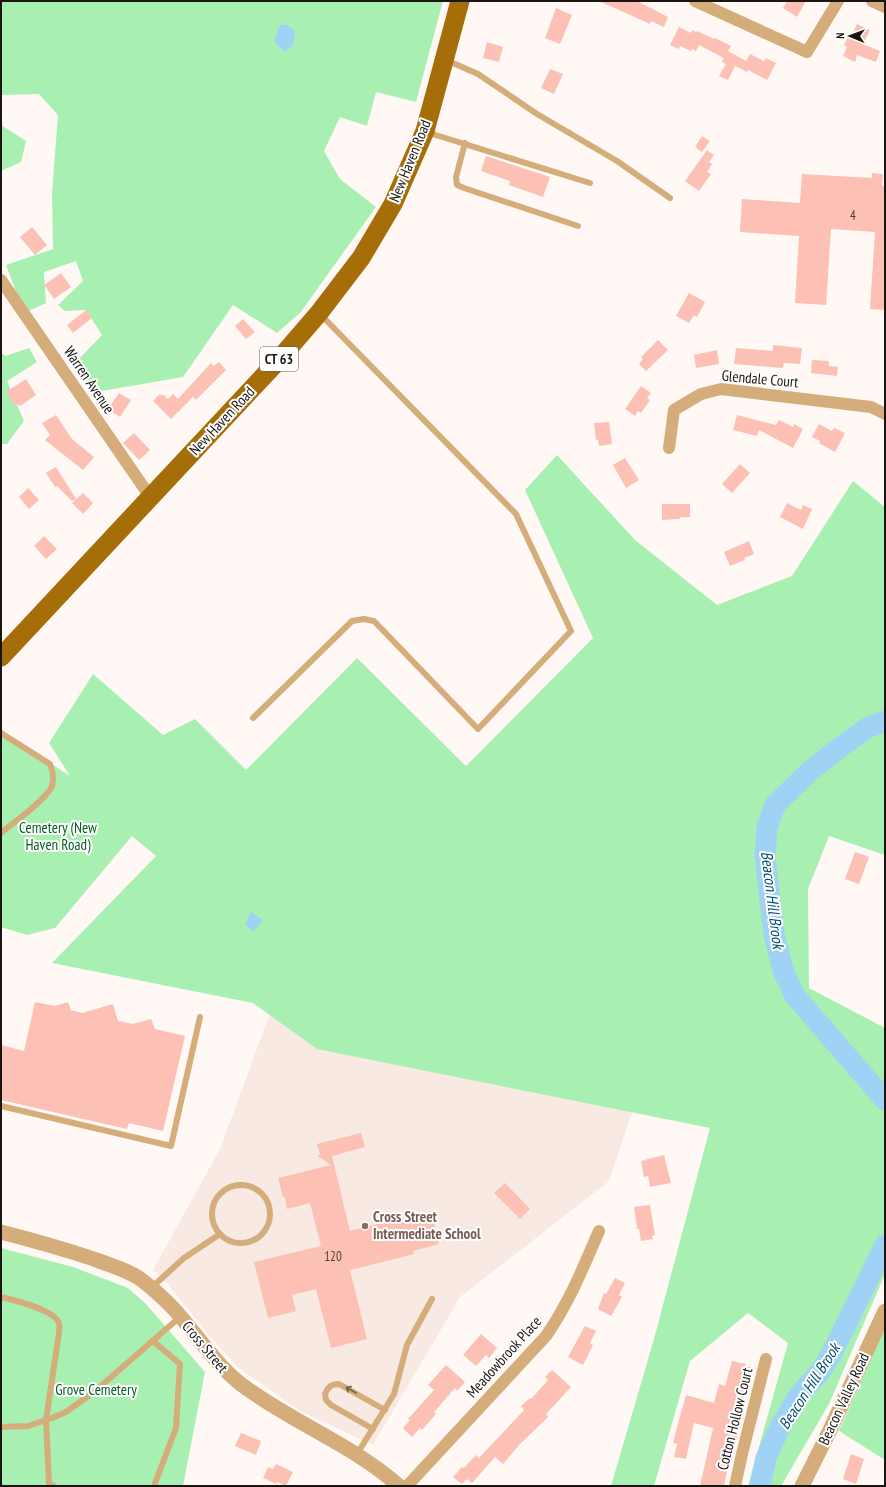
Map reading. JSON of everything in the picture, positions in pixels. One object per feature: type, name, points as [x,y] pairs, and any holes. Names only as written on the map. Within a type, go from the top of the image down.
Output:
[{"type":"main road","name":"New Haven Road","points":[[1,657],[275,364],[319,313],[361,258],[393,204],[424,131],[460,1]]},
{"type":"street","points":[[695,1],[806,52],[838,1]]},
{"type":"street","points":[[872,1],[885,7]]},
{"type":"street","name":"Warren Avenue","points":[[1,280],[151,498]]},
{"type":"street","name":"Glendale Court","points":[[669,448],[674,410],[701,394],[721,389],[871,407],[885,414]]},
{"type":"street","name":"Meadowbrook Place","points":[[407,1486],[546,1336],[561,1315],[599,1231]]},
{"type":"street","name":"Cross Street","points":[[1,1232],[67,1250],[117,1267],[138,1278],[172,1306],[217,1363],[241,1385],[303,1424],[357,1454],[382,1471],[399,1486]]},
{"type":"street","name":"Beacon Valley Road","points":[[802,1486],[830,1430],[885,1311]]},
{"type":"street","name":"Cotton Hollow Court","points":[[735,1486],[766,1359]]},
{"type":"lane","points":[[444,59],[478,74],[537,114],[617,161],[670,198]]},
{"type":"lane","points":[[424,131],[590,183]]},
{"type":"lane","points":[[465,143],[456,177],[457,185],[578,226]]},
{"type":"lane","points":[[253,718],[352,621],[364,618],[374,621],[478,729],[571,631],[516,514],[319,313]]},
{"type":"lane","points":[[1,733],[50,764],[53,776],[52,786],[48,792],[1,833]]},
{"type":"lane","points":[[1,1106],[34,1115],[171,1146],[200,1017]]},
{"type":"lane","points":[[242,1186],[252,1188],[260,1192],[266,1200],[269,1208],[267,1227],[262,1234],[254,1240],[245,1243],[236,1243],[227,1240],[220,1234],[215,1226],[212,1216],[213,1207],[217,1198],[224,1191],[233,1187],[242,1186]]},
{"type":"lane","points":[[151,1288],[184,1258],[220,1234]]},
{"type":"lane","points":[[1,1297],[26,1303],[54,1316],[59,1323],[59,1333],[46,1420],[49,1484],[54,1486]]},
{"type":"lane","points":[[357,1454],[394,1394],[407,1345],[432,1299]]},
{"type":"lane","points":[[1,1427],[28,1426],[66,1412],[94,1392],[180,1317]]},
{"type":"lane","points":[[154,1341],[180,1364],[176,1428],[154,1486]]},
{"type":"lane","points":[[373,1429],[331,1405],[326,1400],[325,1394],[327,1388],[333,1384],[339,1384],[385,1410]]},
{"type":"shaded area","name":"Cross Street Intermediate School","points":[[271,1011],[642,1082],[609,1181],[460,1297],[373,1445],[300,1411],[239,1368],[211,1338],[168,1284],[153,1270],[220,1149]]},
{"type":"green space","points":[[1,1],[443,1],[416,102],[376,92],[367,126],[340,117],[324,151],[340,179],[376,207],[300,313],[277,333],[233,305],[183,377],[96,392],[76,362],[102,335],[86,310],[65,311],[58,305],[83,281],[76,261],[44,272],[46,303],[24,313],[6,265],[53,249],[52,193],[58,115],[39,94],[1,95]]},
{"type":"green space","points":[[1,125],[26,141],[21,162],[1,171]]},
{"type":"green space","points":[[29,348],[37,362],[7,381],[24,421],[7,444],[1,444],[1,352],[5,356]]},
{"type":"green space","name":"Cemetery (New Haven Road)","points":[[557,455],[635,540],[717,605],[792,576],[853,481],[885,507],[885,855],[829,836],[808,889],[809,988],[885,1028],[885,1274],[829,1404],[781,1486],[748,1486],[788,1343],[748,1313],[690,1361],[654,1486],[611,1486],[654,1339],[710,1128],[317,1049],[253,1003],[52,963],[156,856],[132,836],[55,928],[27,935],[1,927],[1,730],[70,776],[49,743],[93,674],[163,735],[195,719],[246,770],[357,658],[466,766],[593,638],[525,490]]},
{"type":"green space","name":"Grove Cemetery","points":[[1,1248],[73,1267],[128,1288],[146,1304],[205,1372],[183,1486],[1,1486]]},
{"type":"green space","points":[[885,1326],[885,1460],[839,1431]]},
{"type":"water","points":[[280,25],[287,25],[295,31],[293,46],[285,52],[274,42]]},
{"type":"water","points":[[251,912],[263,920],[256,930],[252,931],[245,924]]},
{"type":"building","points":[[599,1],[637,1],[668,17],[664,27],[651,21],[650,24]]},
{"type":"building","points":[[787,1],[806,1],[797,17],[783,8]]},
{"type":"building","points":[[556,8],[572,15],[560,44],[545,38]]},
{"type":"building","points":[[857,24],[870,30],[863,44],[880,51],[876,62],[857,55],[855,62],[843,56],[847,47],[844,45],[849,35],[852,36]]},
{"type":"building","points":[[679,27],[691,33],[692,30],[697,31],[731,46],[728,51],[746,61],[750,54],[764,61],[766,58],[776,63],[767,80],[748,70],[747,72],[735,66],[728,80],[719,76],[726,64],[722,62],[724,58],[699,45],[696,51],[692,49],[691,51],[680,46],[679,49],[670,45]]},
{"type":"building","points":[[487,42],[503,47],[499,62],[483,58]]},
{"type":"building","points":[[550,69],[563,74],[554,94],[541,88]]},
{"type":"building","points":[[702,136],[710,141],[702,152],[695,147]]},
{"type":"building","points":[[707,150],[714,155],[709,162],[712,164],[707,172],[711,174],[699,191],[685,181]]},
{"type":"building","points":[[486,156],[550,177],[543,197],[509,185],[510,181],[481,171]]},
{"type":"building","points":[[872,173],[883,174],[882,186],[885,186],[885,310],[870,309],[875,232],[831,229],[826,305],[795,303],[799,236],[740,232],[742,199],[800,203],[802,174],[872,178]]},
{"type":"building","points":[[32,227],[47,245],[35,255],[20,237]]},
{"type":"building","points":[[61,273],[71,287],[54,299],[44,285]]},
{"type":"building","points":[[689,293],[705,302],[697,317],[694,315],[689,323],[676,316]]},
{"type":"building","points":[[86,310],[92,318],[73,333],[67,325]]},
{"type":"building","points":[[243,319],[255,332],[246,339],[235,326]]},
{"type":"building","points":[[658,340],[668,350],[646,371],[639,364],[643,359],[641,357]]},
{"type":"building","points":[[773,345],[802,348],[800,364],[784,363],[783,368],[734,364],[736,348],[773,351]]},
{"type":"building","points":[[717,350],[719,364],[696,368],[694,355]]},
{"type":"building","points":[[812,360],[829,361],[829,366],[838,367],[837,376],[811,373]]},
{"type":"building","points":[[219,362],[226,370],[196,400],[193,397],[171,419],[153,401],[160,394],[162,396],[163,394],[168,399],[173,394],[178,399],[211,363],[214,366]]},
{"type":"building","points":[[26,379],[36,395],[20,406],[18,404],[15,406],[6,392]]},
{"type":"building","points":[[641,386],[651,393],[647,398],[650,400],[641,413],[638,411],[635,416],[625,409]]},
{"type":"building","points":[[119,393],[131,400],[120,417],[108,409]]},
{"type":"building","points":[[56,415],[72,439],[94,457],[83,470],[45,440],[50,435],[42,423]]},
{"type":"building","points":[[737,415],[776,425],[779,420],[793,427],[794,424],[803,429],[793,448],[759,430],[757,436],[733,430]]},
{"type":"building","points":[[609,422],[612,444],[599,446],[598,440],[596,440],[594,423]]},
{"type":"building","points":[[819,424],[832,431],[834,428],[845,433],[835,452],[819,443],[820,441],[812,437]]},
{"type":"building","points":[[134,433],[150,450],[139,460],[123,443]]},
{"type":"building","points":[[625,458],[639,480],[626,488],[613,465]]},
{"type":"building","points":[[740,464],[750,473],[732,493],[722,484]]},
{"type":"building","points":[[56,467],[76,499],[72,501],[57,486],[55,487],[46,473]]},
{"type":"building","points":[[28,488],[39,500],[29,509],[19,497]]},
{"type":"building","points":[[83,493],[93,503],[83,514],[72,503]]},
{"type":"building","points":[[787,503],[801,510],[803,505],[812,509],[803,529],[780,517]]},
{"type":"building","points":[[662,504],[690,504],[690,517],[662,520]]},
{"type":"building","points":[[44,536],[57,549],[46,559],[34,546]]},
{"type":"building","points":[[749,541],[754,554],[744,558],[745,560],[730,566],[724,552]]},
{"type":"building","points":[[855,852],[869,857],[859,884],[845,879]]},
{"type":"building","points":[[35,1002],[55,1006],[68,1002],[71,1010],[82,1013],[113,1004],[118,1021],[133,1024],[151,1019],[155,1029],[185,1036],[163,1131],[129,1123],[127,1129],[1,1100],[1,1045],[24,1051]]},
{"type":"building","points":[[361,1133],[365,1147],[332,1156],[350,1231],[405,1217],[406,1219],[432,1213],[439,1244],[413,1251],[414,1254],[350,1270],[367,1339],[331,1348],[316,1289],[292,1295],[296,1311],[268,1318],[254,1262],[321,1246],[310,1203],[287,1209],[285,1197],[283,1197],[278,1178],[331,1165],[318,1156],[320,1154],[317,1144]]},
{"type":"building","points":[[664,1155],[671,1183],[650,1187],[648,1176],[644,1177],[641,1161]]},
{"type":"building","points":[[505,1183],[530,1209],[520,1219],[494,1193]]},
{"type":"building","points":[[650,1205],[655,1235],[652,1236],[653,1239],[641,1241],[639,1229],[637,1229],[634,1207]]},
{"type":"building","points":[[615,1278],[625,1283],[619,1295],[622,1297],[611,1316],[598,1309],[604,1293],[606,1294]]},
{"type":"building","points":[[585,1326],[596,1331],[590,1343],[593,1345],[583,1365],[568,1357]]},
{"type":"building","points":[[481,1334],[497,1348],[489,1358],[486,1355],[476,1366],[463,1355]]},
{"type":"building","points":[[732,1361],[746,1364],[745,1366],[751,1367],[739,1415],[742,1416],[733,1454],[731,1453],[724,1486],[700,1486],[713,1428],[694,1423],[686,1459],[674,1457],[677,1444],[673,1443],[676,1431],[686,1395],[714,1403],[719,1384],[725,1386]]},
{"type":"building","points":[[446,1365],[465,1382],[457,1391],[455,1388],[434,1412],[436,1414],[422,1430],[420,1428],[412,1437],[403,1428],[410,1420],[408,1419],[434,1390],[428,1385]]},
{"type":"building","points":[[552,1370],[571,1387],[546,1414],[548,1417],[520,1444],[503,1464],[495,1457],[472,1483],[467,1479],[462,1484],[453,1477],[476,1455],[479,1458],[524,1410],[521,1406],[530,1398],[531,1399],[548,1380],[545,1377]]},
{"type":"building","points":[[241,1433],[261,1441],[256,1455],[235,1446]]},
{"type":"building","points":[[851,1454],[864,1459],[856,1484],[843,1479]]},
{"type":"building","points":[[276,1464],[293,1472],[286,1486],[277,1482],[276,1484],[263,1478],[268,1467],[273,1469]]},
{"type":"waterway","name":"Beacon Hill Brook","points":[[885,721],[867,728],[835,751],[809,772],[775,805],[767,828],[765,857],[774,935],[784,973],[795,996],[885,1100]]},
{"type":"waterway","name":"Beacon Hill Brook","points":[[760,1486],[766,1458],[779,1429],[799,1395],[821,1371],[832,1353],[885,1245]]},
{"type":"place","name":"Cross Street Intermediate School","points":[[365,1226]]}]
